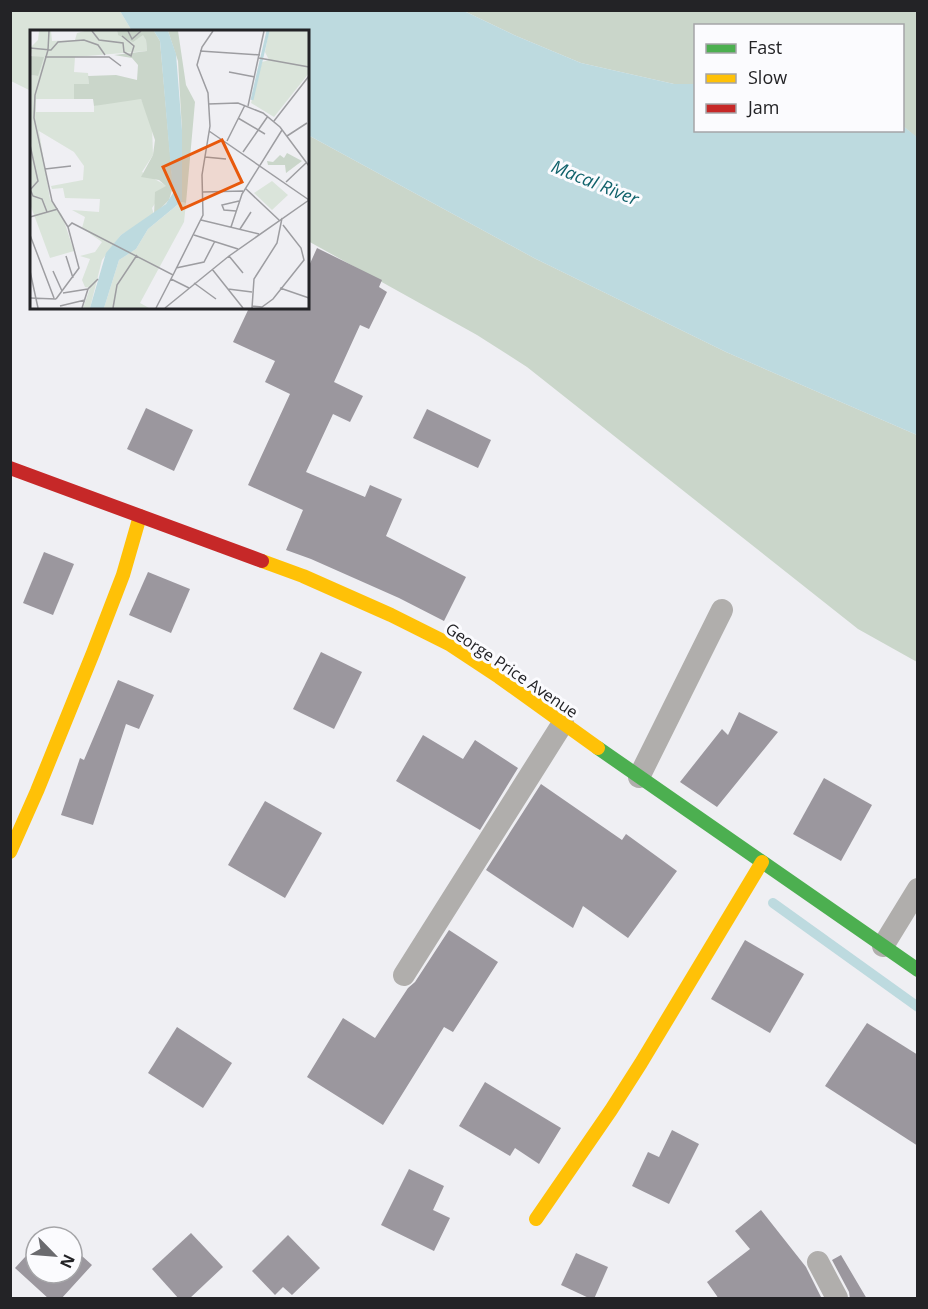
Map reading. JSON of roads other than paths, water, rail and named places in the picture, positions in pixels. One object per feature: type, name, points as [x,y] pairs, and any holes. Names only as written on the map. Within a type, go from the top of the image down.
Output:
[{"type":"main road","name":"George Price Avenue","points":[[10,468],[303,576],[391,615],[448,644],[499,677],[918,970]]},
{"type":"main road","points":[[10,852],[93,653],[123,574],[140,516]]},
{"type":"main road","points":[[536,1219],[641,1063],[762,862]]},
{"type":"lane","points":[[639,777],[722,610]]},
{"type":"lane","points":[[404,975],[563,723]]},
{"type":"lane","points":[[883,946],[918,889]]},
{"type":"lane","points":[[818,1262],[837,1299]]},
{"type":"water","name":"Macal River","points":[[120,11],[464,11],[581,63],[674,84],[694,84],[694,132],[904,132],[904,127],[918,138],[917,435],[726,352],[534,258],[309,136],[309,30],[131,30]]},
{"type":"waterway","points":[[773,903],[918,1007]]}]
